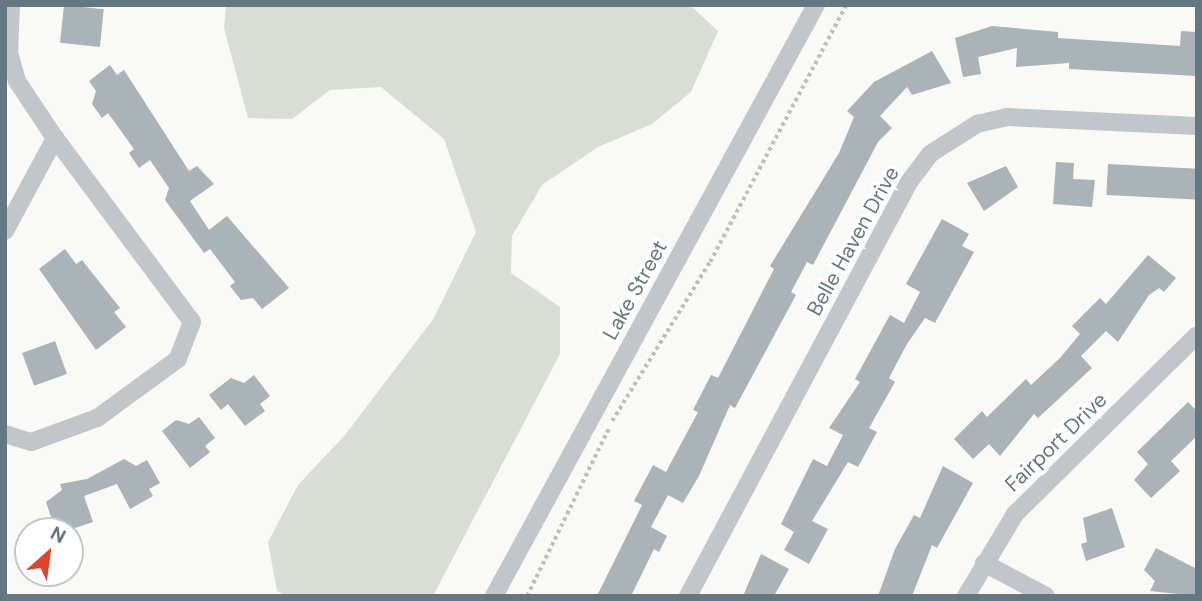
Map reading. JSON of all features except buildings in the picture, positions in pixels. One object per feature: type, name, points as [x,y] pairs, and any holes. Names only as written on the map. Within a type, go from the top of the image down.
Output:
[{"type":"street","points":[[5,434],[32,442],[97,418],[178,359],[192,322],[55,138],[17,81],[9,53],[10,5]]},
{"type":"street","name":"Lake Street","points":[[494,596],[816,5]]},
{"type":"street","name":"Belle Haven Drive","points":[[688,596],[909,182],[930,154],[977,124],[1007,117],[1197,126]]},
{"type":"street","points":[[5,231],[55,138]]},
{"type":"street","name":"Fairport Drive","points":[[966,596],[1015,514],[1197,335]]},
{"type":"street","points":[[984,563],[1046,596]]},
{"type":"path","points":[[527,596],[610,424],[710,262],[846,5]]},
{"type":"shaded area","points":[[226,5],[690,5],[718,31],[691,92],[652,124],[598,147],[542,185],[512,236],[511,273],[560,307],[560,354],[433,596],[287,596],[277,591],[268,542],[298,485],[345,435],[434,318],[476,232],[444,139],[381,87],[330,90],[292,119],[248,118],[224,28]]}]
